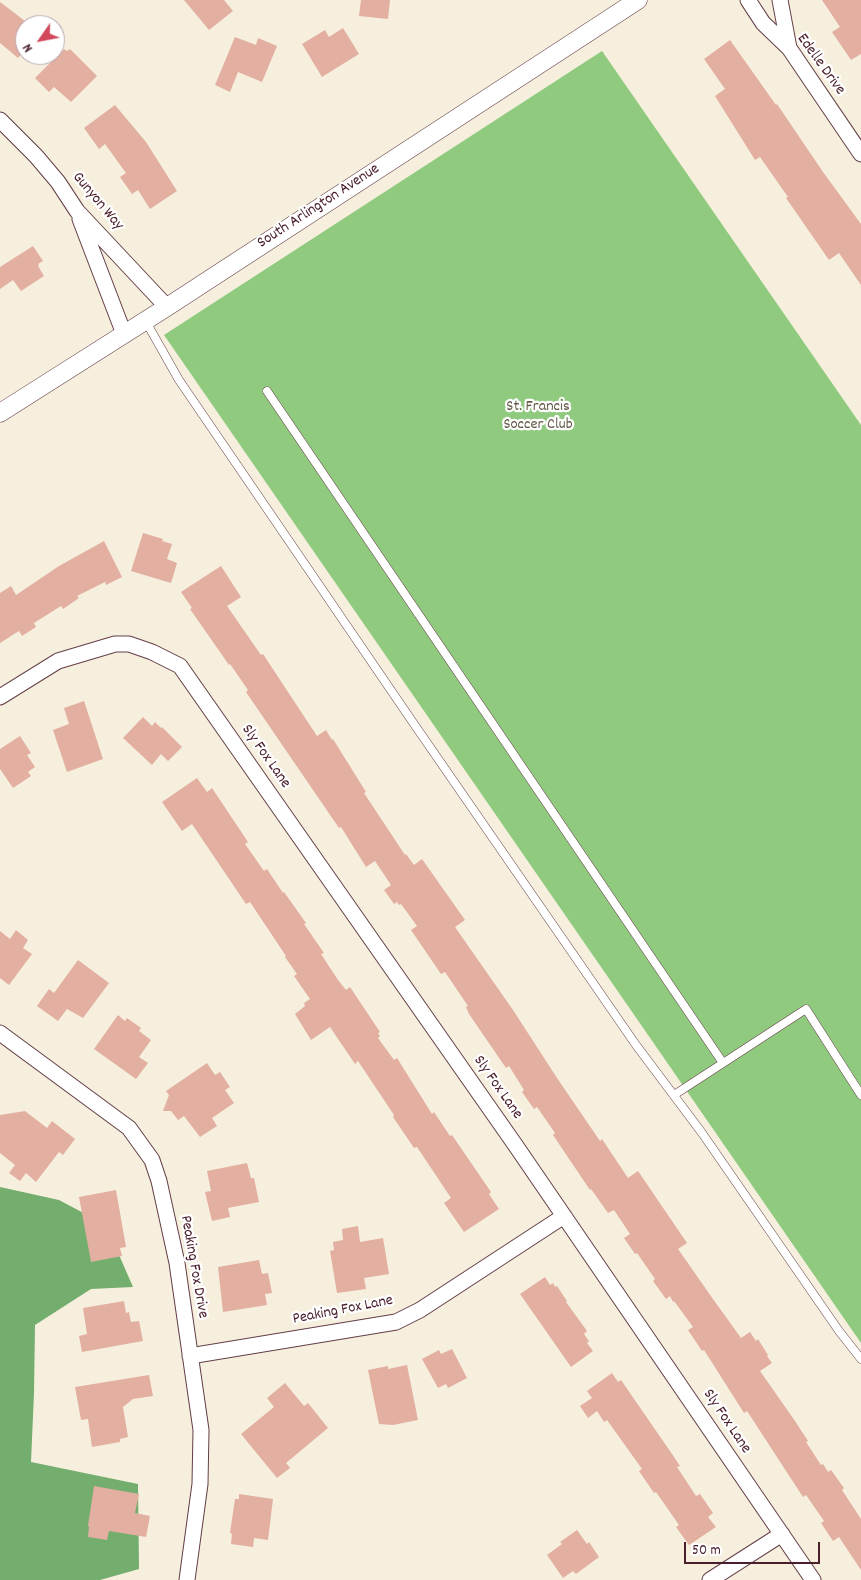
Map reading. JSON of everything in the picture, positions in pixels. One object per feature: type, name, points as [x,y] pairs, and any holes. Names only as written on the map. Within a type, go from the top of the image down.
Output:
[{"type":"street","name":"South Arlington Avenue","points":[[0,413],[638,0]]},
{"type":"street","name":"Edelle Drive","points":[[748,0],[763,23],[789,48],[861,154]]},
{"type":"street","points":[[780,0],[789,48]]},
{"type":"street","name":"Gunyon Way","points":[[0,120],[36,156],[58,182],[77,211],[167,306]]},
{"type":"street","points":[[77,211],[124,334]]},
{"type":"street","name":"Sly Fox Lane","points":[[0,697],[58,661],[115,644],[129,644],[152,652],[180,666],[511,1138],[812,1580]]},
{"type":"street","name":"Peaking Fox Drive","points":[[0,1032],[129,1128],[152,1160],[159,1181],[177,1263],[201,1430],[200,1484],[186,1580]]},
{"type":"street","name":"Peaking Fox Lane","points":[[190,1356],[396,1322],[420,1310],[564,1216]]},
{"type":"street","points":[[710,1580],[782,1534]]},
{"type":"lane","points":[[145,320],[184,388],[414,724],[636,1045],[702,1133],[839,1331],[861,1358]]},
{"type":"lane","points":[[268,392],[723,1063]]},
{"type":"lane","points":[[674,1095],[806,1009],[861,1095]]},
{"type":"green space","name":"St. Francis Soccer Club","points":[[602,51],[861,425],[861,1343],[164,335]]},
{"type":"green space","points":[[0,1187],[59,1200],[106,1225],[133,1287],[91,1289],[35,1325],[31,1462],[138,1484],[139,1569],[100,1580],[0,1580]]},
{"type":"building","points":[[184,0],[224,0],[233,11],[209,30]]},
{"type":"building","points":[[361,0],[390,0],[388,19],[359,16]]},
{"type":"building","points":[[822,0],[861,0],[861,54],[851,60],[832,32],[840,27]]},
{"type":"building","points":[[0,2],[17,15],[15,15],[15,56],[0,43]]},
{"type":"building","points":[[343,28],[359,54],[322,77],[302,44],[325,30],[329,37]]},
{"type":"building","points":[[235,37],[256,45],[258,38],[277,46],[262,82],[238,72],[230,92],[215,85]]},
{"type":"building","points":[[730,40],[861,224],[861,285],[839,253],[829,260],[760,157],[755,160],[715,96],[725,89],[704,59]]},
{"type":"building","points":[[70,49],[97,76],[71,102],[54,87],[49,92],[35,78],[48,65],[65,65],[65,50],[67,51]]},
{"type":"building","points":[[115,105],[146,142],[177,191],[150,209],[138,190],[132,194],[120,177],[126,173],[105,144],[99,149],[84,128]]},
{"type":"building","points":[[33,246],[43,261],[38,266],[44,276],[21,291],[13,280],[0,289],[0,267]]},
{"type":"building","points":[[143,533],[172,544],[167,559],[177,563],[171,583],[131,571]]},
{"type":"building","points":[[104,541],[122,577],[106,585],[105,582],[77,596],[79,598],[63,609],[61,606],[34,623],[36,627],[22,636],[19,631],[0,643],[0,593],[11,586],[16,595],[59,566]]},
{"type":"building","points":[[221,566],[241,597],[227,606],[261,655],[263,654],[317,736],[326,730],[366,792],[364,793],[405,855],[414,865],[422,859],[465,920],[455,927],[600,1141],[602,1139],[628,1178],[638,1171],[687,1243],[678,1249],[741,1338],[750,1332],[756,1341],[758,1339],[772,1363],[760,1371],[808,1441],[806,1442],[821,1465],[823,1464],[828,1472],[831,1470],[844,1488],[842,1490],[861,1519],[861,1570],[839,1537],[833,1541],[821,1523],[824,1521],[806,1495],[803,1497],[747,1411],[744,1413],[704,1350],[702,1351],[688,1330],[693,1327],[670,1296],[666,1299],[653,1281],[655,1279],[624,1238],[630,1234],[614,1210],[608,1213],[590,1190],[553,1135],[555,1133],[537,1107],[534,1109],[522,1092],[524,1090],[509,1066],[506,1068],[469,1014],[466,1007],[468,1006],[445,972],[441,974],[411,930],[417,926],[401,904],[399,905],[397,902],[394,904],[384,890],[391,885],[375,861],[366,867],[341,827],[339,828],[246,692],[248,690],[190,609],[192,608],[181,592]]},
{"type":"building","points":[[84,701],[103,759],[67,772],[53,730],[69,724],[64,708]]},
{"type":"building","points":[[143,717],[152,726],[155,722],[162,727],[182,747],[168,761],[161,754],[152,765],[123,738]]},
{"type":"building","points":[[20,736],[31,753],[27,755],[35,767],[28,772],[31,776],[13,788],[0,769],[0,749]]},
{"type":"building","points":[[197,778],[207,792],[212,788],[248,842],[245,844],[264,871],[267,869],[306,923],[304,924],[324,953],[321,954],[338,980],[346,990],[350,987],[380,1032],[378,1033],[380,1036],[378,1038],[394,1060],[397,1058],[432,1114],[434,1112],[450,1136],[452,1135],[491,1192],[489,1194],[499,1209],[464,1232],[444,1203],[451,1198],[417,1147],[414,1148],[358,1061],[355,1064],[330,1027],[311,1040],[295,1014],[310,999],[294,976],[297,974],[286,956],[250,902],[246,904],[192,824],[182,831],[162,802]]},
{"type":"building","points":[[16,930],[28,940],[23,948],[32,954],[9,985],[0,978],[0,931],[10,939]]},
{"type":"building","points":[[78,960],[109,983],[83,1018],[67,1009],[58,1021],[37,1006],[49,989],[54,993]]},
{"type":"building","points":[[118,1015],[125,1021],[127,1018],[141,1028],[139,1031],[151,1040],[139,1057],[148,1063],[136,1079],[94,1049]]},
{"type":"building","points":[[207,1063],[215,1075],[220,1072],[230,1087],[225,1090],[234,1103],[212,1118],[217,1126],[200,1137],[184,1116],[178,1120],[171,1111],[163,1111],[169,1095],[166,1091]]},
{"type":"building","points":[[25,1111],[47,1128],[52,1121],[75,1139],[63,1155],[59,1152],[36,1182],[26,1173],[20,1181],[9,1173],[15,1165],[0,1153],[0,1115]]},
{"type":"building","points":[[247,1163],[251,1178],[254,1178],[259,1202],[228,1208],[230,1217],[212,1221],[205,1192],[211,1191],[207,1171]]},
{"type":"building","points":[[116,1190],[126,1247],[120,1248],[122,1256],[91,1262],[79,1197]]},
{"type":"building","points":[[358,1226],[360,1242],[383,1238],[389,1274],[364,1278],[366,1289],[337,1293],[330,1251],[334,1250],[333,1242],[343,1240],[342,1229]]},
{"type":"building","points":[[259,1260],[262,1274],[268,1273],[272,1293],[265,1294],[267,1305],[223,1312],[218,1267]]},
{"type":"building","points":[[545,1277],[550,1285],[553,1283],[555,1287],[557,1286],[587,1331],[584,1334],[589,1341],[587,1343],[593,1351],[571,1367],[520,1294]]},
{"type":"building","points":[[124,1301],[126,1313],[129,1312],[131,1322],[139,1321],[143,1341],[82,1352],[79,1336],[87,1334],[83,1308]]},
{"type":"building","points":[[452,1349],[467,1378],[448,1388],[446,1384],[438,1388],[422,1359],[439,1350],[441,1354]]},
{"type":"building","points":[[407,1365],[418,1420],[393,1425],[379,1424],[368,1370],[388,1366],[388,1369]]},
{"type":"building","points":[[612,1373],[618,1382],[621,1380],[672,1454],[680,1466],[677,1467],[696,1496],[700,1494],[713,1513],[708,1517],[716,1527],[689,1545],[676,1527],[679,1525],[656,1492],[654,1493],[639,1471],[642,1469],[607,1420],[604,1422],[597,1411],[588,1418],[580,1406],[592,1398],[587,1391]]},
{"type":"building","points":[[149,1375],[153,1396],[133,1399],[123,1407],[128,1437],[120,1439],[120,1442],[92,1447],[88,1419],[81,1420],[75,1387]]},
{"type":"building","points":[[285,1383],[304,1406],[308,1403],[328,1428],[286,1463],[290,1468],[277,1478],[241,1434],[274,1407],[267,1398]]},
{"type":"building","points":[[94,1486],[139,1494],[135,1513],[150,1516],[146,1537],[109,1531],[107,1540],[88,1537]]},
{"type":"building","points":[[239,1494],[273,1499],[268,1540],[254,1538],[253,1547],[231,1544],[232,1534],[230,1533],[235,1499],[239,1499]]},
{"type":"building","points":[[577,1530],[587,1544],[589,1542],[599,1557],[576,1574],[573,1571],[563,1578],[547,1555],[562,1544],[560,1542]]}]
